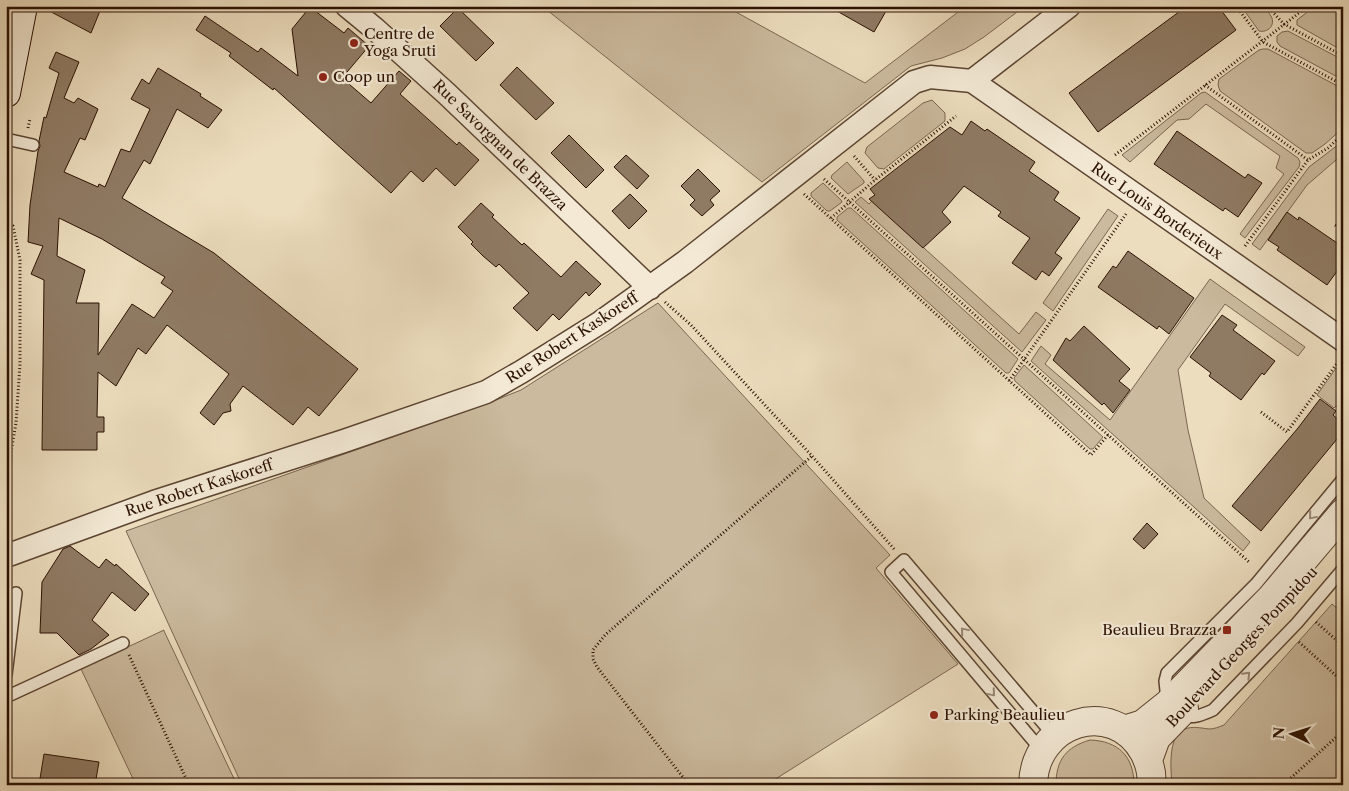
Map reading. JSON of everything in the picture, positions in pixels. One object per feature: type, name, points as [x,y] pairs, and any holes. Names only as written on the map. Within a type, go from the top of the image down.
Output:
[{"type":"street","points":[[6,93],[23,6]]},
{"type":"street","name":"Rue Savorgnan de Brazza","points":[[347,6],[446,94],[650,288]]},
{"type":"street","points":[[972,81],[1069,6]]},
{"type":"street","name":"Rue Robert Kaskoreff","points":[[6,556],[154,502],[344,442],[486,392],[570,342],[650,288],[914,82],[930,77],[972,81]]},
{"type":"street","name":"Rue Louis Borderieux","points":[[972,81],[1343,340]]},
{"type":"street","name":"Boulevard Georges Pompidou","points":[[1150,772],[1156,738],[1174,709],[1343,513]]},
{"type":"street","name":"Boulevard Georges Pompidou","points":[[1124,730],[1143,724],[1174,709],[1281,608],[1343,537]]},
{"type":"street","points":[[1033,785],[1034,770],[1048,744],[1073,725],[1095,721],[1110,724],[1124,730],[1139,743],[1150,772]]},
{"type":"lane","points":[[6,139],[33,145]]},
{"type":"lane","points":[[1343,479],[1256,584],[1167,673],[1165,681],[1174,709],[1190,717],[1202,715],[1213,710],[1297,623],[1343,569]]},
{"type":"lane","points":[[904,560],[1048,744],[891,572],[904,560]]},
{"type":"lane","points":[[6,675],[16,593]]},
{"type":"lane","points":[[6,697],[123,643]]},
{"type":"path","points":[[1236,6],[1263,42],[1343,85]]},
{"type":"path","points":[[1267,6],[1284,24],[1343,56]]},
{"type":"path","points":[[1114,155],[1308,6]]},
{"type":"path","points":[[1205,85],[1308,160]]},
{"type":"path","points":[[830,218],[956,116]]},
{"type":"path","points":[[1245,246],[1308,160],[1328,148],[1343,134]]},
{"type":"path","points":[[852,153],[875,180]]},
{"type":"path","points":[[819,174],[1249,562]]},
{"type":"path","points":[[799,190],[1091,455],[1108,435]]},
{"type":"path","points":[[1008,381],[1126,214]]},
{"type":"path","points":[[6,223],[13,226],[20,260],[20,364],[12,452],[9,525],[6,533]]},
{"type":"path","points":[[1335,225],[1343,230]]},
{"type":"path","points":[[650,288],[691,325],[812,456],[904,560]]},
{"type":"path","points":[[1261,412],[1287,432],[1338,362]]},
{"type":"path","points":[[689,785],[597,667],[593,659],[593,650],[605,635],[812,456]]},
{"type":"path","points":[[1315,621],[1343,646]]},
{"type":"path","points":[[1297,641],[1343,682]]},
{"type":"path","points":[[123,643],[189,785]]},
{"type":"path","points":[[1283,785],[1343,731]]},
{"type":"shaded area","points":[[542,6],[725,6],[865,83],[966,6],[1025,6],[965,49],[942,58],[911,66],[762,182]]},
{"type":"shaded area","points":[[1241,6],[1263,6],[1272,19],[1270,28],[1265,31],[1259,31]]},
{"type":"shaded area","points":[[1315,6],[1343,6],[1343,51],[1297,25],[1297,20]]},
{"type":"shaded area","points":[[1288,31],[1343,60],[1343,80],[1280,46],[1277,42],[1277,36],[1282,32]]},
{"type":"shaded area","points":[[1263,49],[1268,49],[1343,89],[1343,128],[1312,153],[1306,153],[1220,91],[1219,79]]},
{"type":"shaded area","points":[[1205,92],[1298,158],[1300,162],[1299,167],[1245,238],[1240,234],[1284,174],[1276,168],[1280,156],[1206,104],[1189,119],[1177,120],[1130,162],[1122,155],[1201,93]]},
{"type":"shaded area","points":[[932,100],[945,113],[945,121],[884,169],[878,168],[865,153],[867,147],[923,103]]},
{"type":"shaded area","points":[[1343,141],[1343,154],[1307,185],[1260,250],[1252,244],[1309,167]]},
{"type":"shaded area","points":[[847,162],[864,181],[864,183],[848,194],[831,178]]},
{"type":"shaded area","points":[[823,183],[842,202],[830,211],[827,211],[811,196],[811,193]]},
{"type":"shaded area","points":[[861,197],[869,204],[872,201],[1019,334],[1036,312],[1046,320],[1022,352],[855,202]]},
{"type":"shaded area","points":[[848,208],[851,208],[1018,359],[1009,373],[1006,373],[837,220],[837,217]]},
{"type":"shaded area","points":[[1108,209],[1118,216],[1053,311],[1043,303]]},
{"type":"shaded area","points":[[1210,279],[1305,347],[1298,356],[1225,304],[1178,370],[1188,430],[1204,498],[1250,542],[1243,551],[1031,361],[1041,346],[1051,355],[1045,364],[1110,420]]},
{"type":"shaded area","points":[[658,303],[890,555],[876,568],[958,664],[766,785],[242,785],[126,531],[521,390]]},
{"type":"shaded area","points":[[1024,365],[1103,437],[1093,449],[1090,449],[1015,381],[1014,378]]},
{"type":"shaded area","points":[[1336,368],[1343,373],[1343,411],[1336,406],[1334,408],[1317,395]]},
{"type":"shaded area","points":[[1332,604],[1343,613],[1343,785],[1172,785],[1171,754],[1175,738],[1179,733],[1185,729],[1211,729],[1224,725]]},
{"type":"shaded area","points":[[164,630],[237,785],[136,785],[81,669]]},
{"type":"shaded area","points":[[1090,740],[1109,743],[1122,752],[1131,766],[1134,785],[1056,785],[1058,768],[1064,756],[1075,746]]},
{"type":"building","points":[[40,6],[102,6],[91,33]]},
{"type":"building","points":[[828,6],[889,6],[874,32]]},
{"type":"building","points":[[1187,6],[1218,6],[1236,30],[1098,132],[1069,93]]},
{"type":"building","points":[[310,7],[344,33],[348,28],[369,46],[342,78],[371,103],[399,71],[411,81],[400,94],[457,145],[459,142],[479,160],[455,186],[436,168],[423,182],[411,171],[391,193],[274,88],[273,90],[229,56],[231,53],[196,30],[205,16],[258,52],[261,48],[298,76],[292,29]]},
{"type":"building","points":[[458,8],[494,43],[476,61],[440,26]]},
{"type":"building","points":[[56,52],[79,62],[64,98],[74,103],[78,98],[98,109],[85,140],[80,138],[64,172],[98,187],[99,184],[105,187],[121,149],[130,152],[150,109],[131,99],[142,79],[149,84],[158,68],[201,94],[200,96],[222,110],[208,128],[177,109],[150,164],[144,160],[122,198],[214,253],[358,369],[319,416],[308,407],[293,425],[243,386],[230,404],[231,411],[223,413],[214,425],[200,413],[229,374],[167,325],[146,354],[138,348],[116,386],[98,372],[97,417],[104,417],[104,432],[97,432],[97,450],[42,450],[44,280],[31,274],[43,246],[28,242],[30,205],[40,146],[39,141],[44,117],[46,118],[59,73],[49,68]],"holes":[[[59,218],[102,239],[165,277],[161,283],[173,291],[154,318],[132,304],[98,355],[99,303],[76,303],[85,270],[57,256]]]},
{"type":"building","points":[[517,67],[554,103],[536,120],[500,85]]},
{"type":"building","points":[[971,121],[985,131],[987,129],[1035,162],[1029,171],[1059,192],[1054,200],[1080,218],[1055,253],[1062,258],[1049,276],[1042,271],[1036,280],[1012,263],[1030,238],[998,216],[1001,212],[964,186],[942,212],[951,222],[923,248],[869,199],[875,195],[870,189],[950,127],[962,135]]},
{"type":"building","points":[[1177,131],[1245,178],[1248,174],[1262,183],[1238,217],[1225,208],[1223,211],[1154,164]]},
{"type":"building","points":[[569,135],[604,170],[586,188],[551,153]]},
{"type":"building","points":[[626,155],[649,176],[637,189],[614,167]]},
{"type":"building","points":[[698,169],[720,191],[710,200],[714,205],[702,216],[690,205],[695,200],[681,186]]},
{"type":"building","points":[[630,194],[647,211],[629,229],[612,211]]},
{"type":"building","points":[[481,203],[494,215],[492,217],[522,245],[524,243],[561,277],[576,261],[601,284],[589,296],[586,292],[559,320],[553,314],[537,331],[513,308],[529,293],[499,264],[496,267],[483,256],[471,244],[473,242],[458,227]]},
{"type":"building","points":[[1287,212],[1298,220],[1299,217],[1343,247],[1343,263],[1327,285],[1277,250],[1279,247],[1268,240]]},
{"type":"building","points":[[1128,251],[1194,298],[1169,334],[1159,326],[1157,329],[1098,287],[1113,266],[1116,268]]},
{"type":"building","points":[[1222,315],[1237,325],[1233,330],[1275,361],[1264,375],[1262,373],[1241,400],[1209,376],[1211,373],[1190,357]]},
{"type":"building","points":[[1084,326],[1130,369],[1119,381],[1130,390],[1113,413],[1104,403],[1102,405],[1053,360],[1066,338],[1070,341]]},
{"type":"building","points":[[1320,399],[1336,411],[1333,415],[1341,422],[1342,433],[1261,531],[1232,506]]},
{"type":"building","points":[[1147,523],[1158,534],[1144,549],[1133,539]]},
{"type":"building","points":[[70,546],[99,568],[106,559],[115,566],[116,564],[149,594],[135,611],[112,592],[92,620],[109,635],[91,649],[79,655],[57,633],[40,633],[42,582],[63,549]]},
{"type":"building","points":[[44,754],[99,762],[95,785],[39,785]]},
{"type":"place","name":"Centre de Yoga Sruti","points":[[354,43]]},
{"type":"place","name":"Coop un","points":[[323,77]]},
{"type":"place","name":"Beaulieu Brazza","points":[[1227,630]]},
{"type":"place","name":"Parking Beaulieu","points":[[934,715]]}]
